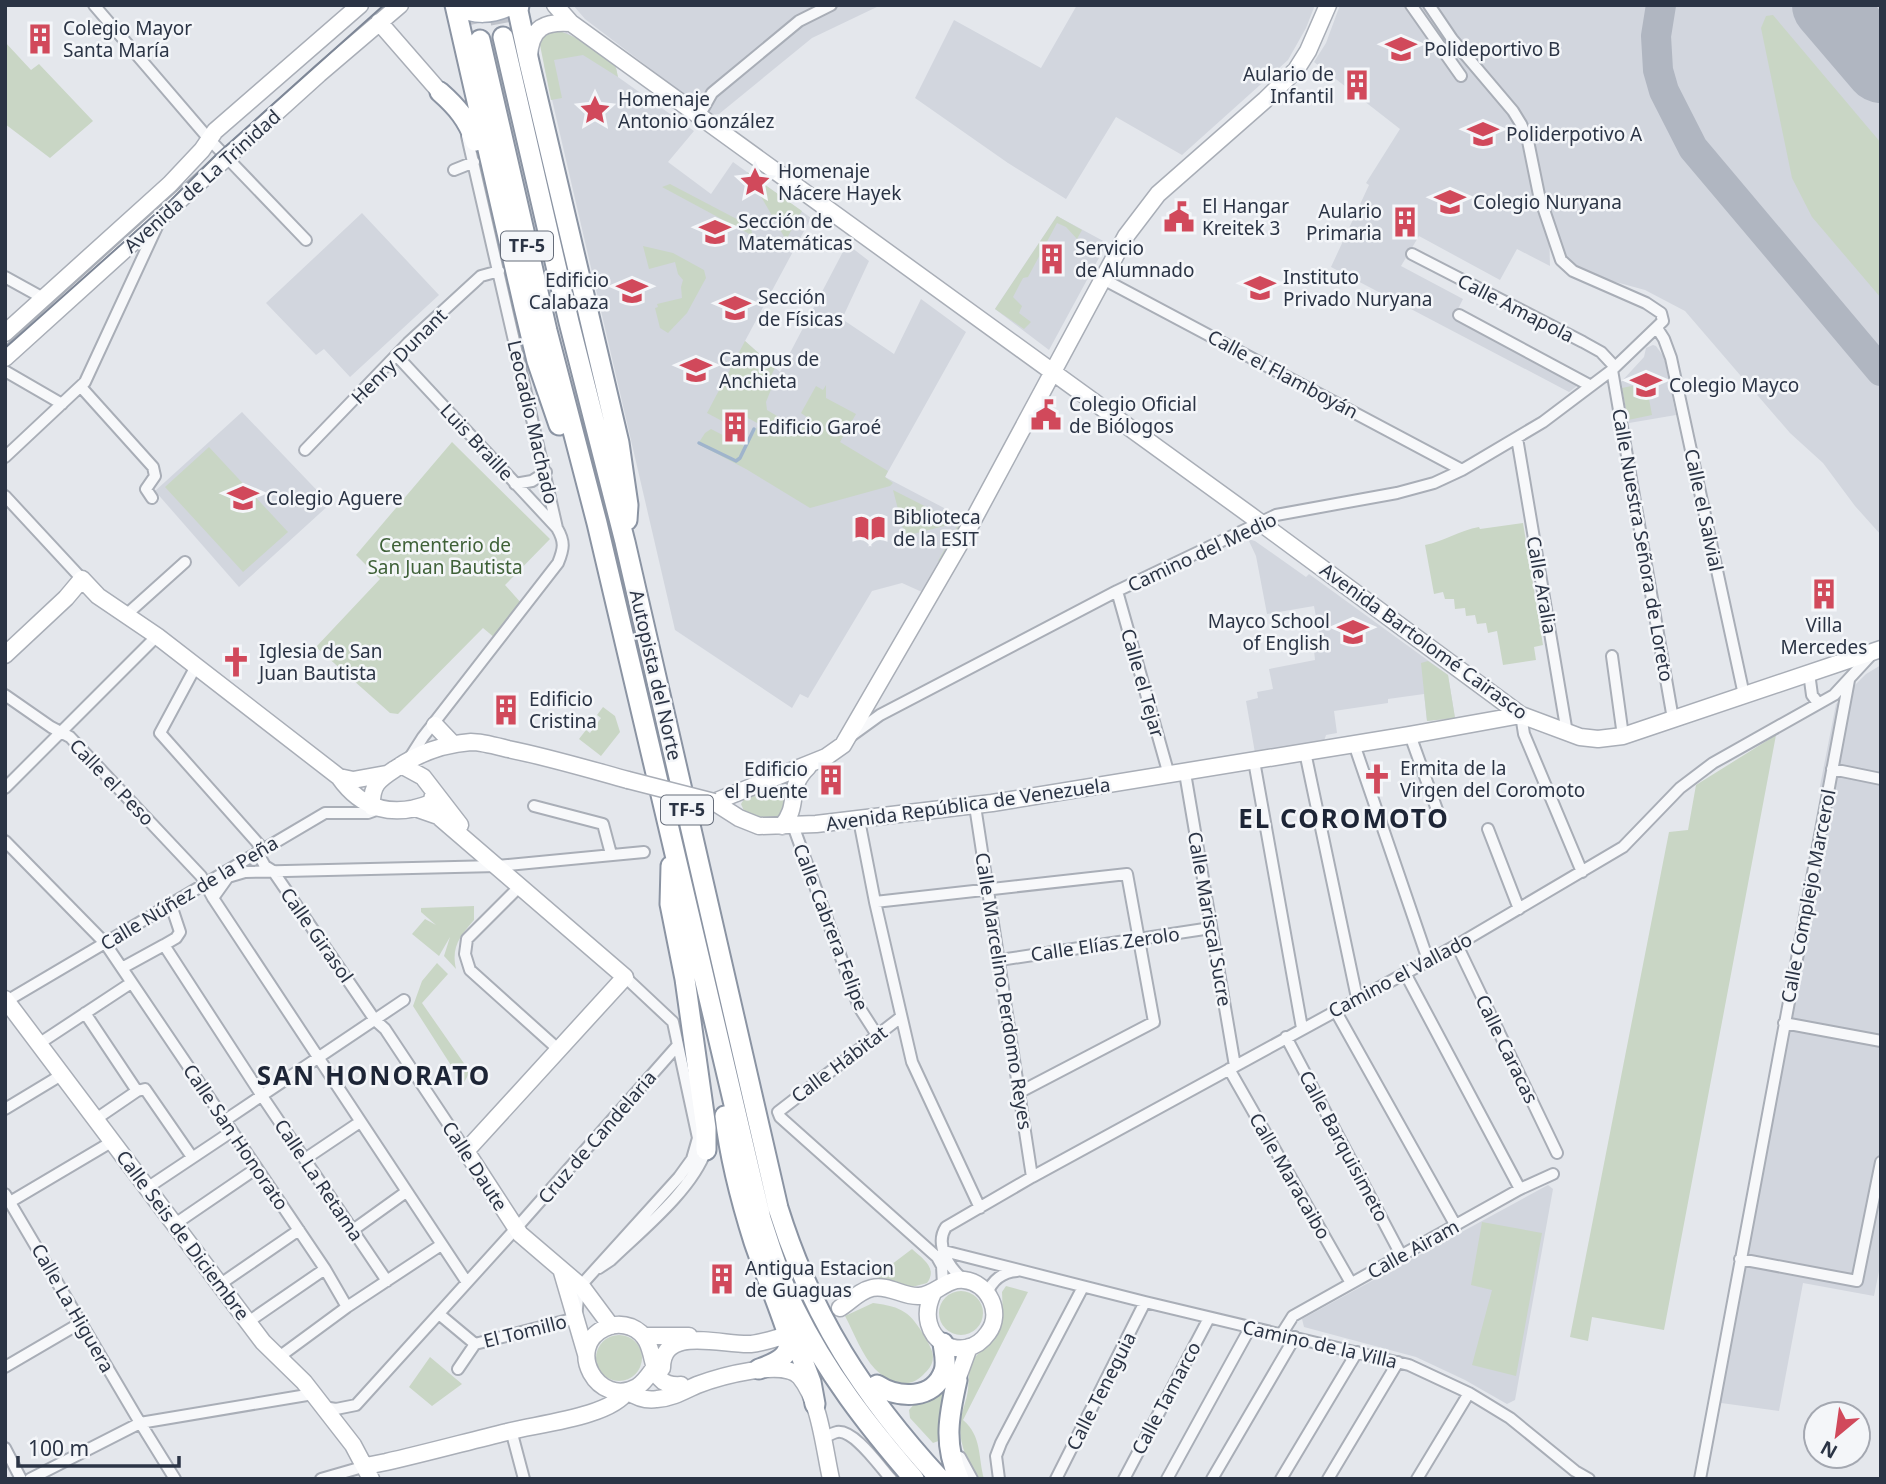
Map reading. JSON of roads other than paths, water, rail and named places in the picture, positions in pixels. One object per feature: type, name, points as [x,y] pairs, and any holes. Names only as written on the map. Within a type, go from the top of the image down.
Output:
[{"type":"highway","points":[[455,5],[537,361],[564,440],[578,451]]},
{"type":"highway","points":[[519,5],[529,62],[619,443],[628,505],[625,542]]},
{"type":"highway","name":"Autopista del Norte","points":[[503,37],[569,322],[625,542],[778,1208],[810,1296],[856,1376],[907,1443],[940,1479]]},
{"type":"highway","name":"Autopista del Norte","points":[[480,40],[547,331],[761,1219],[794,1307],[836,1381],[873,1432],[914,1479]]},
{"type":"highway","points":[[440,92],[470,124],[524,307]]},
{"type":"highway","points":[[672,841],[670,904],[685,979],[706,1128],[706,1150]]},
{"type":"highway","points":[[714,1025],[731,1159],[754,1241],[780,1310],[790,1347],[780,1360],[759,1369]]},
{"type":"highway","points":[[747,1078],[766,1115],[790,1208],[811,1270],[838,1325],[877,1385],[957,1479]]},
{"type":"highway","points":[[780,1310],[788,1322],[801,1355],[811,1382],[815,1404]]},
{"type":"highway","points":[[877,1385],[897,1395],[912,1396],[926,1392],[938,1382],[944,1370],[943,1343]]},
{"type":"highway","points":[[957,1380],[948,1418],[947,1444],[957,1479]]},
{"type":"main road","points":[[455,5],[481,14],[493,13],[512,5]]},
{"type":"street","points":[[94,5],[213,143],[306,240]]},
{"type":"street","name":"Avenida de La Trinidad","points":[[5,333],[213,143],[215,131],[360,5]]},
{"type":"street","name":"Avenida de La Trinidad","points":[[5,358],[400,5]]},
{"type":"street","name":"Avenida Bartolomé Cairasco","points":[[555,5],[571,23],[1521,715],[1567,733],[1598,739],[1623,736],[1878,650]]},
{"type":"street","points":[[699,116],[712,93],[799,21],[831,5]]},
{"type":"street","points":[[714,802],[813,762],[835,751],[849,737],[959,546],[1126,236],[1158,194],[1296,70],[1308,51],[1328,5]]},
{"type":"street","points":[[1411,5],[1461,76]]},
{"type":"street","points":[[1429,5],[1444,28],[1521,124],[1528,141],[1536,186],[1561,260],[1573,271],[1654,308],[1661,313],[1660,324]]},
{"type":"street","points":[[379,22],[440,92]]},
{"type":"street","points":[[529,62],[530,41],[535,33],[554,22],[571,23]]},
{"type":"street","name":"Leocadio Machado","points":[[400,766],[558,563],[564,548],[564,539],[557,528],[464,125],[440,92]]},
{"type":"street","points":[[454,170],[474,162]]},
{"type":"street","points":[[5,457],[81,387],[162,218]]},
{"type":"street","name":"Calle Amapola","points":[[1412,254],[1601,352],[1614,369]]},
{"type":"street","name":"Henry Dunant","points":[[305,450],[397,356],[481,276],[499,271]]},
{"type":"street","points":[[5,276],[43,298]]},
{"type":"street","name":"Calle el Flamboyán","points":[[1103,278],[1462,470]]},
{"type":"street","points":[[1458,315],[1591,386]]},
{"type":"street","name":"Camino del Medio","points":[[849,737],[880,715],[1117,591],[1276,515],[1434,483],[1462,470],[1517,438],[1591,386],[1614,369],[1660,324]]},
{"type":"street","name":"Calle el Salvial","points":[[1660,324],[1671,358],[1744,695]]},
{"type":"street","name":"Luis Braille","points":[[397,356],[557,528]]},
{"type":"street","name":"Calle Nuestra Señora de Loreto","points":[[1614,369],[1673,719]]},
{"type":"street","points":[[5,371],[62,404]]},
{"type":"street","points":[[81,387],[153,467],[155,476],[146,489],[152,498]]},
{"type":"street","name":"Calle Aralia","points":[[1517,438],[1567,733]]},
{"type":"street","points":[[515,484],[532,481],[546,472]]},
{"type":"street","points":[[5,496],[98,596],[196,666],[339,777],[355,795],[376,808],[415,808],[431,803],[434,792]]},
{"type":"street","points":[[126,615],[185,562]]},
{"type":"street","points":[[5,655],[66,598],[82,579]]},
{"type":"street","name":"Calle el Tejar","points":[[1117,591],[1177,774]]},
{"type":"street","points":[[5,788],[157,636]]},
{"type":"street","name":"Camino el Vallado","points":[[944,1251],[942,1236],[946,1227],[1032,1177],[1457,945],[1623,847],[1680,788],[1713,764],[1834,695],[1878,650]]},
{"type":"street","points":[[1612,656],[1623,736]]},
{"type":"street","name":"Calle Girasol","points":[[196,666],[186,680],[160,733],[260,851],[265,866],[273,872],[375,1020]]},
{"type":"street","points":[[1827,667],[1837,680],[1838,686],[1834,695],[1844,705]]},
{"type":"street","points":[[1809,673],[1812,695],[1818,703]]},
{"type":"street","name":"Calle Complejo Marcerol","points":[[1700,1479],[1849,679]]},
{"type":"street","name":"Calle el Peso","points":[[5,695],[70,737],[201,876],[466,1281]]},
{"type":"street","points":[[869,701],[880,715]]},
{"type":"street","points":[[1521,715],[1524,734],[1582,872]]},
{"type":"street","name":"Avenida República de Venezuela","points":[[339,777],[365,779],[400,766],[425,752],[453,744],[474,742],[521,751],[714,802],[739,818],[759,826],[790,813],[816,824],[975,806],[1521,715]]},
{"type":"street","points":[[436,723],[453,744]]},
{"type":"street","name":"Leocadio Machado","points":[[425,752],[436,723]]},
{"type":"street","points":[[1410,735],[1440,818]]},
{"type":"street","points":[[1353,744],[1428,960]]},
{"type":"street","points":[[423,777],[425,752]]},
{"type":"street","points":[[1305,752],[1357,998]]},
{"type":"street","points":[[1254,761],[1302,1028]]},
{"type":"street","points":[[790,813],[797,779],[813,762]]},
{"type":"street","points":[[376,808],[372,790],[400,766],[423,777],[479,849]]},
{"type":"street","name":"Calle Complejo Marcerol","points":[[1832,769],[1881,779]]},
{"type":"street","name":"Calle Mariscal Sucre","points":[[1177,774],[1211,928],[1232,1068]]},
{"type":"street","points":[[764,783],[778,785],[790,813],[816,824]]},
{"type":"street","points":[[739,818],[737,805],[741,793]]},
{"type":"street","points":[[534,806],[603,824],[611,854]]},
{"type":"street","name":"Calle Marcelino Perdomo Reyes","points":[[975,806],[1032,1177]]},
{"type":"street","name":"Calle Núñez de la Peña","points":[[6,1000],[325,813],[368,813],[376,808]]},
{"type":"street","points":[[415,808],[438,816],[479,849],[625,976],[673,1022],[698,1138],[696,1149],[679,1177],[603,1258],[582,1287],[576,1318]]},
{"type":"street","name":"Calle Cabrera Felipe","points":[[790,813],[859,1007],[877,1035]]},
{"type":"street","points":[[859,820],[875,902],[915,1072],[980,1208]]},
{"type":"street","points":[[1488,829],[1520,909]]},
{"type":"street","name":"Calle San Honorato","points":[[5,841],[105,943],[325,1269],[347,1307]]},
{"type":"street","points":[[213,898],[228,877],[245,872],[497,866],[644,852]]},
{"type":"street","points":[[875,902],[1127,874],[1154,1021],[1020,1092]]},
{"type":"street","points":[[520,886],[467,939],[465,954],[470,970],[559,1050]]},
{"type":"street","points":[[122,968],[176,938],[180,932],[171,905]]},
{"type":"street","name":"Calle Elías Zerolo","points":[[1000,960],[1211,928]]},
{"type":"street","name":"Calle Caracas","points":[[1457,945],[1557,1153]]},
{"type":"street","name":"Calle La Retama","points":[[164,946],[387,1280]]},
{"type":"street","points":[[1405,973],[1520,1189]]},
{"type":"street","points":[[466,1151],[625,976]]},
{"type":"street","points":[[40,1043],[131,983]]},
{"type":"street","name":"Calle Seis de Diciembre","points":[[6,1000],[219,1285],[248,1322],[318,1400],[353,1445],[369,1472]]},
{"type":"street","points":[[224,1121],[404,1000]]},
{"type":"street","points":[[1335,1010],[1455,1226]]},
{"type":"street","points":[[85,1013],[137,1091]]},
{"type":"street","name":"Calle Hábitat","points":[[901,1017],[778,1112],[780,1117],[937,1257],[942,1266],[938,1289]]},
{"type":"street","name":"Calle Daute","points":[[375,1020],[385,1030],[516,1229],[582,1287],[611,1326]]},
{"type":"street","name":"Calle Complejo Marcerol","points":[[1784,1023],[1881,1041]]},
{"type":"street","name":"Calle Barquisimeto","points":[[1286,1037],[1401,1255]]},
{"type":"street","name":"Cruz de Candelaria","points":[[30,1479],[140,1423],[318,1400],[336,1409],[356,1405],[678,1045]]},
{"type":"street","name":"Calle Maracaibo","points":[[1232,1068],[1352,1283]]},
{"type":"street","points":[[5,1109],[63,1074]]},
{"type":"street","points":[[96,1119],[137,1091],[145,1089],[192,1157]]},
{"type":"street","points":[[305,1159],[360,1122]]},
{"type":"street","points":[[148,1188],[231,1132]]},
{"type":"street","points":[[8,1198],[113,1140]]},
{"type":"street","points":[[594,1272],[611,1260],[690,1181],[701,1165],[706,1150]]},
{"type":"street","points":[[1740,1259],[1857,1281],[1881,1162]]},
{"type":"street","points":[[174,1224],[257,1168]]},
{"type":"street","name":"Calle Airam","points":[[1281,1335],[1293,1315],[1520,1189],[1553,1174]]},
{"type":"street","points":[[353,1230],[406,1192]]},
{"type":"street","name":"Calle La Higuera","points":[[8,1198],[175,1479]]},
{"type":"street","points":[[219,1285],[299,1230]]},
{"type":"street","points":[[279,1357],[347,1307],[441,1245]]},
{"type":"street","points":[[944,1251],[950,1265],[964,1280]]},
{"type":"street","name":"Camino de la Villa","points":[[944,1251],[1409,1365],[1469,1393],[1510,1418],[1575,1471],[1589,1479]]},
{"type":"street","points":[[248,1322],[325,1269]]},
{"type":"street","points":[[511,1430],[526,1423],[588,1406],[594,1395],[562,1269]]},
{"type":"street","points":[[987,1293],[990,1286],[1005,1273],[1023,1271]]},
{"type":"street","points":[[926,1317],[899,1300],[877,1295],[844,1305],[854,1296],[879,1287],[917,1296],[956,1280],[974,1282],[987,1293],[993,1303],[994,1322],[984,1339],[969,1347],[954,1348],[943,1343],[931,1332],[926,1317],[927,1307],[938,1289]]},
{"type":"street","points":[[999,1479],[996,1456],[1001,1443],[1083,1287]]},
{"type":"street","name":"Calle Teneguia","points":[[1056,1479],[1145,1302]]},
{"type":"street","name":"El Tomillo","points":[[439,1314],[475,1344]]},
{"type":"street","name":"El Tomillo","points":[[458,1369],[475,1344],[576,1318]]},
{"type":"street","name":"Calle Tamarco","points":[[1124,1479],[1209,1318]]},
{"type":"street","points":[[5,1367],[82,1322]]},
{"type":"street","points":[[586,1355],[592,1339],[600,1331],[611,1326],[632,1327],[644,1336],[651,1348],[655,1364],[665,1380],[689,1385],[759,1369],[788,1369],[796,1373],[815,1404],[831,1479]]},
{"type":"street","points":[[1167,1479],[1250,1328]]},
{"type":"street","points":[[644,1336],[685,1335],[701,1340]]},
{"type":"street","points":[[563,1422],[622,1398],[626,1391],[642,1383],[668,1348],[677,1343],[701,1340],[751,1344],[784,1336]]},
{"type":"street","points":[[1212,1479],[1295,1337]]},
{"type":"street","points":[[969,1347],[957,1380],[955,1437],[959,1455],[972,1479]]},
{"type":"street","points":[[1281,1479],[1357,1352]]},
{"type":"street","points":[[1328,1479],[1398,1362]]},
{"type":"street","points":[[591,1376],[602,1387],[610,1390],[656,1399]]},
{"type":"street","points":[[321,1479],[369,1472],[400,1459],[511,1430],[576,1422],[683,1393],[689,1385]]},
{"type":"street","points":[[1417,1479],[1469,1393]]},
{"type":"street","points":[[511,1430],[524,1479]]},
{"type":"street","points":[[822,1439],[838,1431],[855,1437],[891,1479]]},
{"type":"street","points":[[5,1448],[21,1479]]},
{"type":"waterway","points":[[699,443],[736,461],[754,429]]},
{"type":"tunnel","points":[[473,5],[480,40]]},
{"type":"tunnel","points":[[497,5],[503,37]]},
{"type":"tram line","points":[[5,348],[384,5]]},
{"type":"place","name":"Colegio Mayor Santa María","points":[[40,39]]},
{"type":"place","name":"Polideportivo B","points":[[1401,49]]},
{"type":"place","name":"Aulario de Infantil","points":[[1357,85]]},
{"type":"place","name":"Homenaje Antonio González","points":[[595,110]]},
{"type":"place","name":"Poliderpotivo A","points":[[1483,134]]},
{"type":"place","name":"Homenaje Nácere Hayek","points":[[755,182]]},
{"type":"place","name":"Colegio Nuryana","points":[[1450,202]]},
{"type":"place","name":"El Hangar Kreitek 3","points":[[1179,217]]},
{"type":"place","name":"Aulario Primaria","points":[[1405,222]]},
{"type":"place","name":"Sección de Matemáticas","points":[[715,232]]},
{"type":"place","name":"Servicio de Alumnado","points":[[1052,259]]},
{"type":"place","name":"Instituto Privado Nuryana","points":[[1260,288]]},
{"type":"place","name":"Edificio Calabaza","points":[[632,291]]},
{"type":"place","name":"Sección de Físicas","points":[[735,308]]},
{"type":"place","name":"Campus de Anchieta","points":[[696,370]]},
{"type":"place","name":"Colegio Mayco","points":[[1646,385]]},
{"type":"place","name":"Colegio Oficial de Biólogos","points":[[1046,415]]},
{"type":"place","name":"Edificio Garoé","points":[[735,427]]},
{"type":"place","name":"Colegio Aguere","points":[[243,498]]},
{"type":"place","name":"Biblioteca de la ESIT","points":[[870,528]]},
{"type":"place","name":"Villa Mercedes","points":[[1824,594]]},
{"type":"place","name":"Mayco School of English","points":[[1353,632]]},
{"type":"place","name":"Iglesia de San Juan Bautista","points":[[236,662]]},
{"type":"place","name":"Edificio Cristina","points":[[506,710]]},
{"type":"place","name":"Ermita de la Virgen del Coromoto","points":[[1377,779]]},
{"type":"place","name":"Edificio el Puente","points":[[831,780]]},
{"type":"place","name":"Antigua Estacion de Guaguas","points":[[722,1279]]},
{"type":"district","name":"EL COROMOTO","points":[[1344,819]]},
{"type":"district","name":"SAN HONORATO","points":[[374,1076]]},
{"type":"park label","name":"Cementerio de San Juan Bautista","points":[[445,556]]}]
